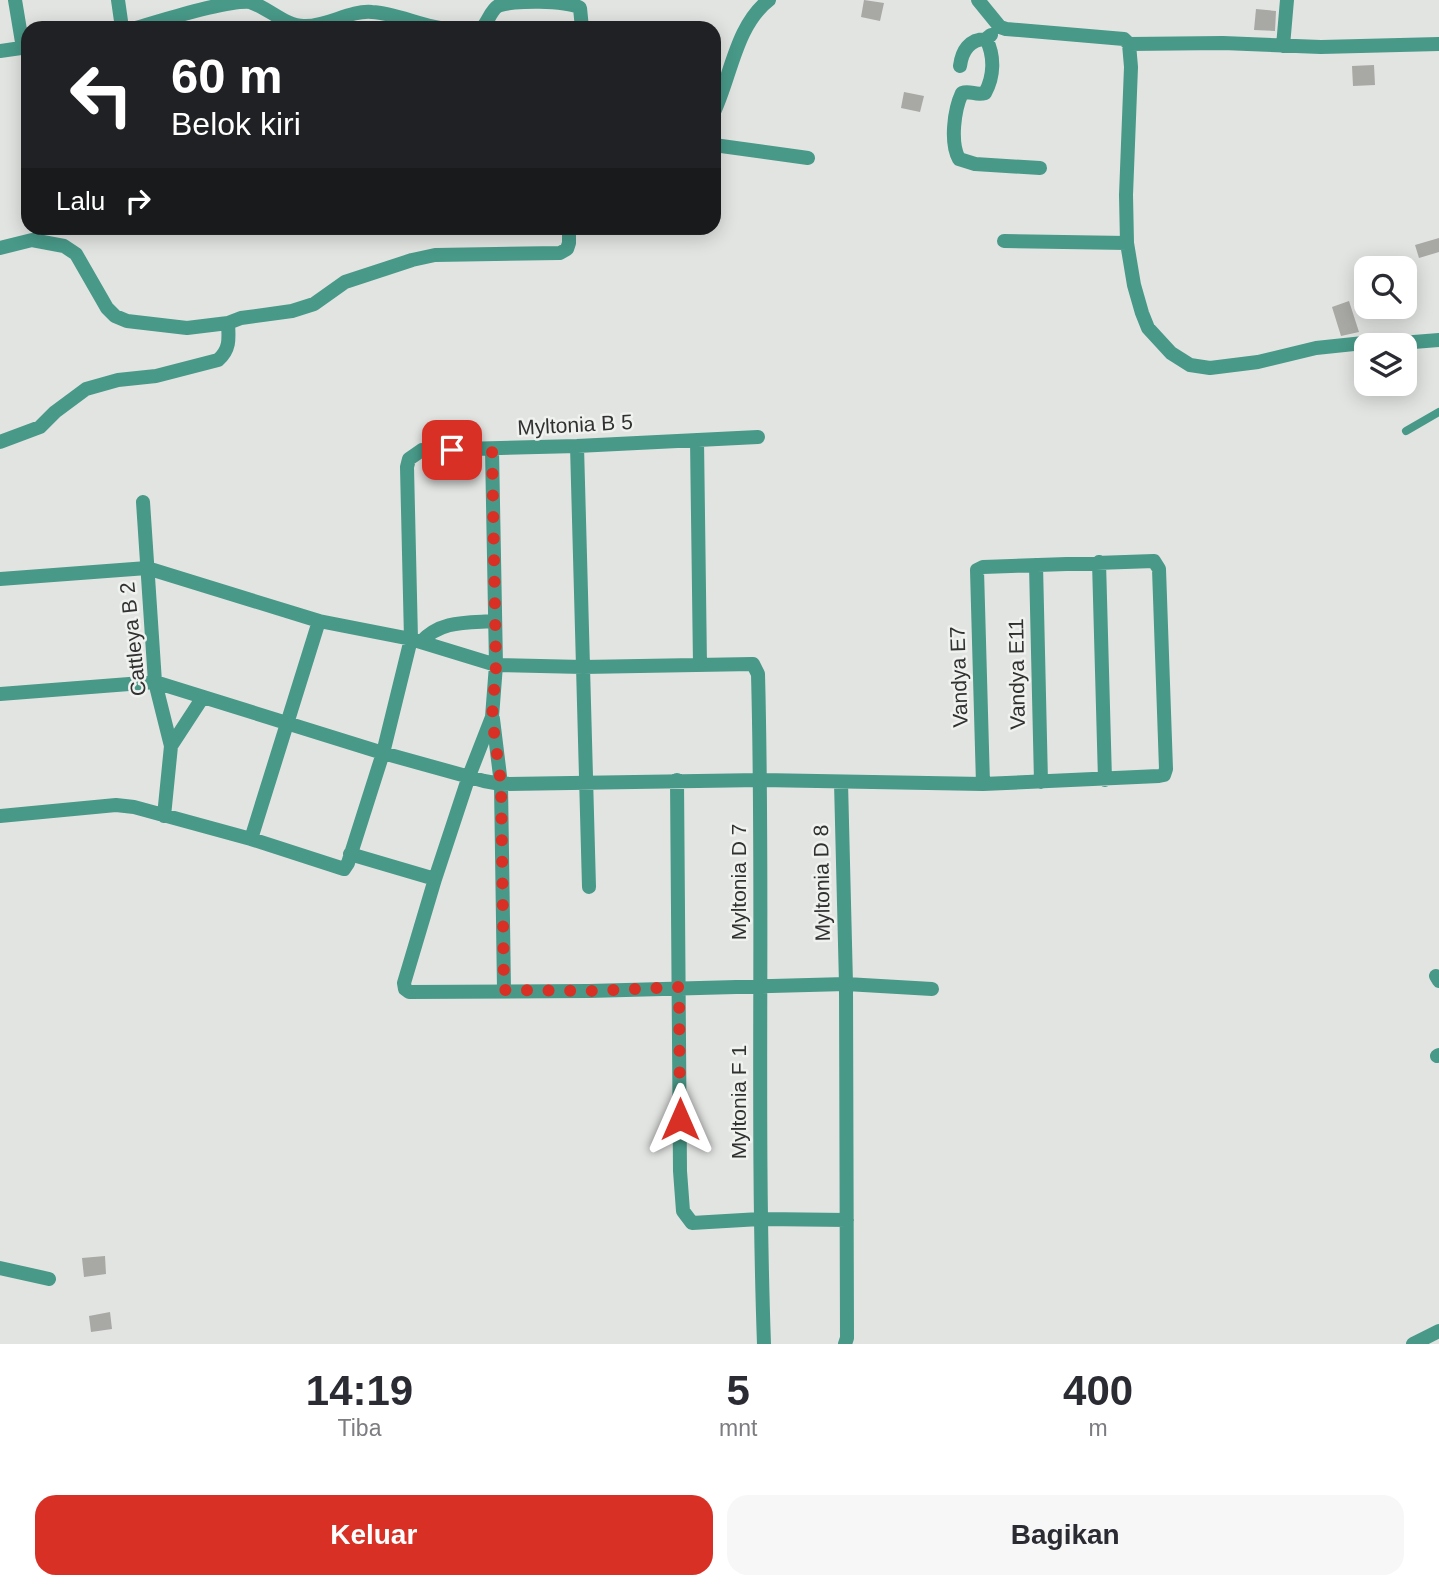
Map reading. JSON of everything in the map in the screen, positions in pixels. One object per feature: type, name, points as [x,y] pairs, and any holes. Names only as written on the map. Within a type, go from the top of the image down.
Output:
[{"type":"street","points":[[15,0],[21,28]]},
{"type":"street","points":[[118,0],[121,21]]},
{"type":"street","points":[[721,93],[754,13],[769,0]]},
{"type":"street","points":[[978,0],[1000,27],[1124,39],[1129,44],[1131,67],[1127,243],[1134,285],[1148,328],[1171,353],[1190,365],[1210,368],[1235,366],[1316,348],[1373,342],[1401,344],[1439,340]]},
{"type":"street","points":[[1283,46],[1287,0]]},
{"type":"street","points":[[159,21],[214,4],[234,1],[249,2],[285,21]]},
{"type":"street","points":[[486,21],[494,9],[506,2],[562,1],[580,8],[581,21]]},
{"type":"street","points":[[334,21],[373,12],[405,21]]},
{"type":"street","points":[[960,66],[962,53],[976,40],[986,39],[1000,27]]},
{"type":"street","points":[[986,39],[993,58],[989,87],[985,93],[979,95],[968,91],[962,93],[956,116],[954,150],[959,159],[975,164],[1040,168]]},
{"type":"street","points":[[1129,44],[1439,44]]},
{"type":"street","points":[[0,51],[21,48]]},
{"type":"street","points":[[721,146],[808,158]]},
{"type":"street","points":[[0,248],[32,240],[64,246],[76,254],[114,316],[127,321],[187,328],[292,311],[314,304],[345,282],[435,255],[560,253],[567,249],[569,235]]},
{"type":"street","points":[[1004,241],[1127,243]]},
{"type":"street","points":[[0,442],[40,427],[86,389],[118,380],[156,376],[218,360],[228,347],[228,323]]},
{"type":"street","name":"Myltonia B 5","points":[[416,641],[407,467],[409,458],[422,450],[758,437]]},
{"type":"street","points":[[0,579],[147,568],[319,621],[416,641],[496,666],[700,665],[697,440]]},
{"type":"street","points":[[577,446],[589,887]]},
{"type":"street","points":[[492,449],[496,666],[492,717],[501,784],[504,990]]},
{"type":"street","name":"Cattleya B 2","points":[[144,502],[155,682],[171,746],[164,816]]},
{"type":"street","points":[[0,694],[155,682],[383,753],[501,784],[761,780],[983,784],[1164,775],[1166,769],[1159,569],[1154,561],[1036,565]]},
{"type":"street","points":[[1100,562],[1105,780]]},
{"type":"street","name":"Vandya E7","points":[[983,784],[978,569],[1036,565]]},
{"type":"street","name":"Vandya E11","points":[[1036,565],[1041,782]]},
{"type":"street","points":[[251,839],[319,621]]},
{"type":"street","points":[[0,816],[116,805],[134,807],[251,839],[344,869],[383,753],[416,641],[450,624],[495,621]]},
{"type":"street","name":"Myltonia D 7","points":[[700,665],[750,663],[756,668],[761,780],[760,984]]},
{"type":"street","name":"Cattleya B 2","points":[[171,746],[203,697]]},
{"type":"street","points":[[492,717],[469,776],[435,879],[404,983],[409,992],[589,991],[760,984],[846,984],[932,989]]},
{"type":"street","points":[[677,780],[680,1171],[683,1211],[692,1223],[760,1219],[847,1220]]},
{"type":"street","name":"Myltonia D 8","points":[[841,782],[846,984],[848,1338],[845,1344]]},
{"type":"street","points":[[350,854],[435,879]]},
{"type":"street","name":"Myltonia F 1","points":[[760,984],[760,1219],[764,1344]]},
{"type":"street","points":[[0,1268],[49,1279]]},
{"type":"street","points":[[1413,1344],[1439,1331]]},
{"type":"lane","points":[[1406,431],[1439,412]]},
{"type":"building","points":[[864,0],[884,3],[880,21],[861,17]]},
{"type":"building","points":[[1256,9],[1276,11],[1275,31],[1254,30]]},
{"type":"building","points":[[1374,65],[1375,85],[1353,86],[1352,66]]},
{"type":"building","points":[[904,92],[924,96],[920,112],[901,108]]},
{"type":"building","points":[[1439,238],[1439,252],[1419,258],[1415,245]]},
{"type":"building","points":[[1349,301],[1359,332],[1341,336],[1332,307]]},
{"type":"building","points":[[105,1256],[106,1274],[84,1277],[82,1258]]},
{"type":"building","points":[[110,1312],[112,1329],[91,1332],[89,1316]]},
{"type":"route","points":[[452,450],[492,449],[496,666],[492,717],[501,784],[504,990],[589,991],[679,987],[680,1119]]}]
